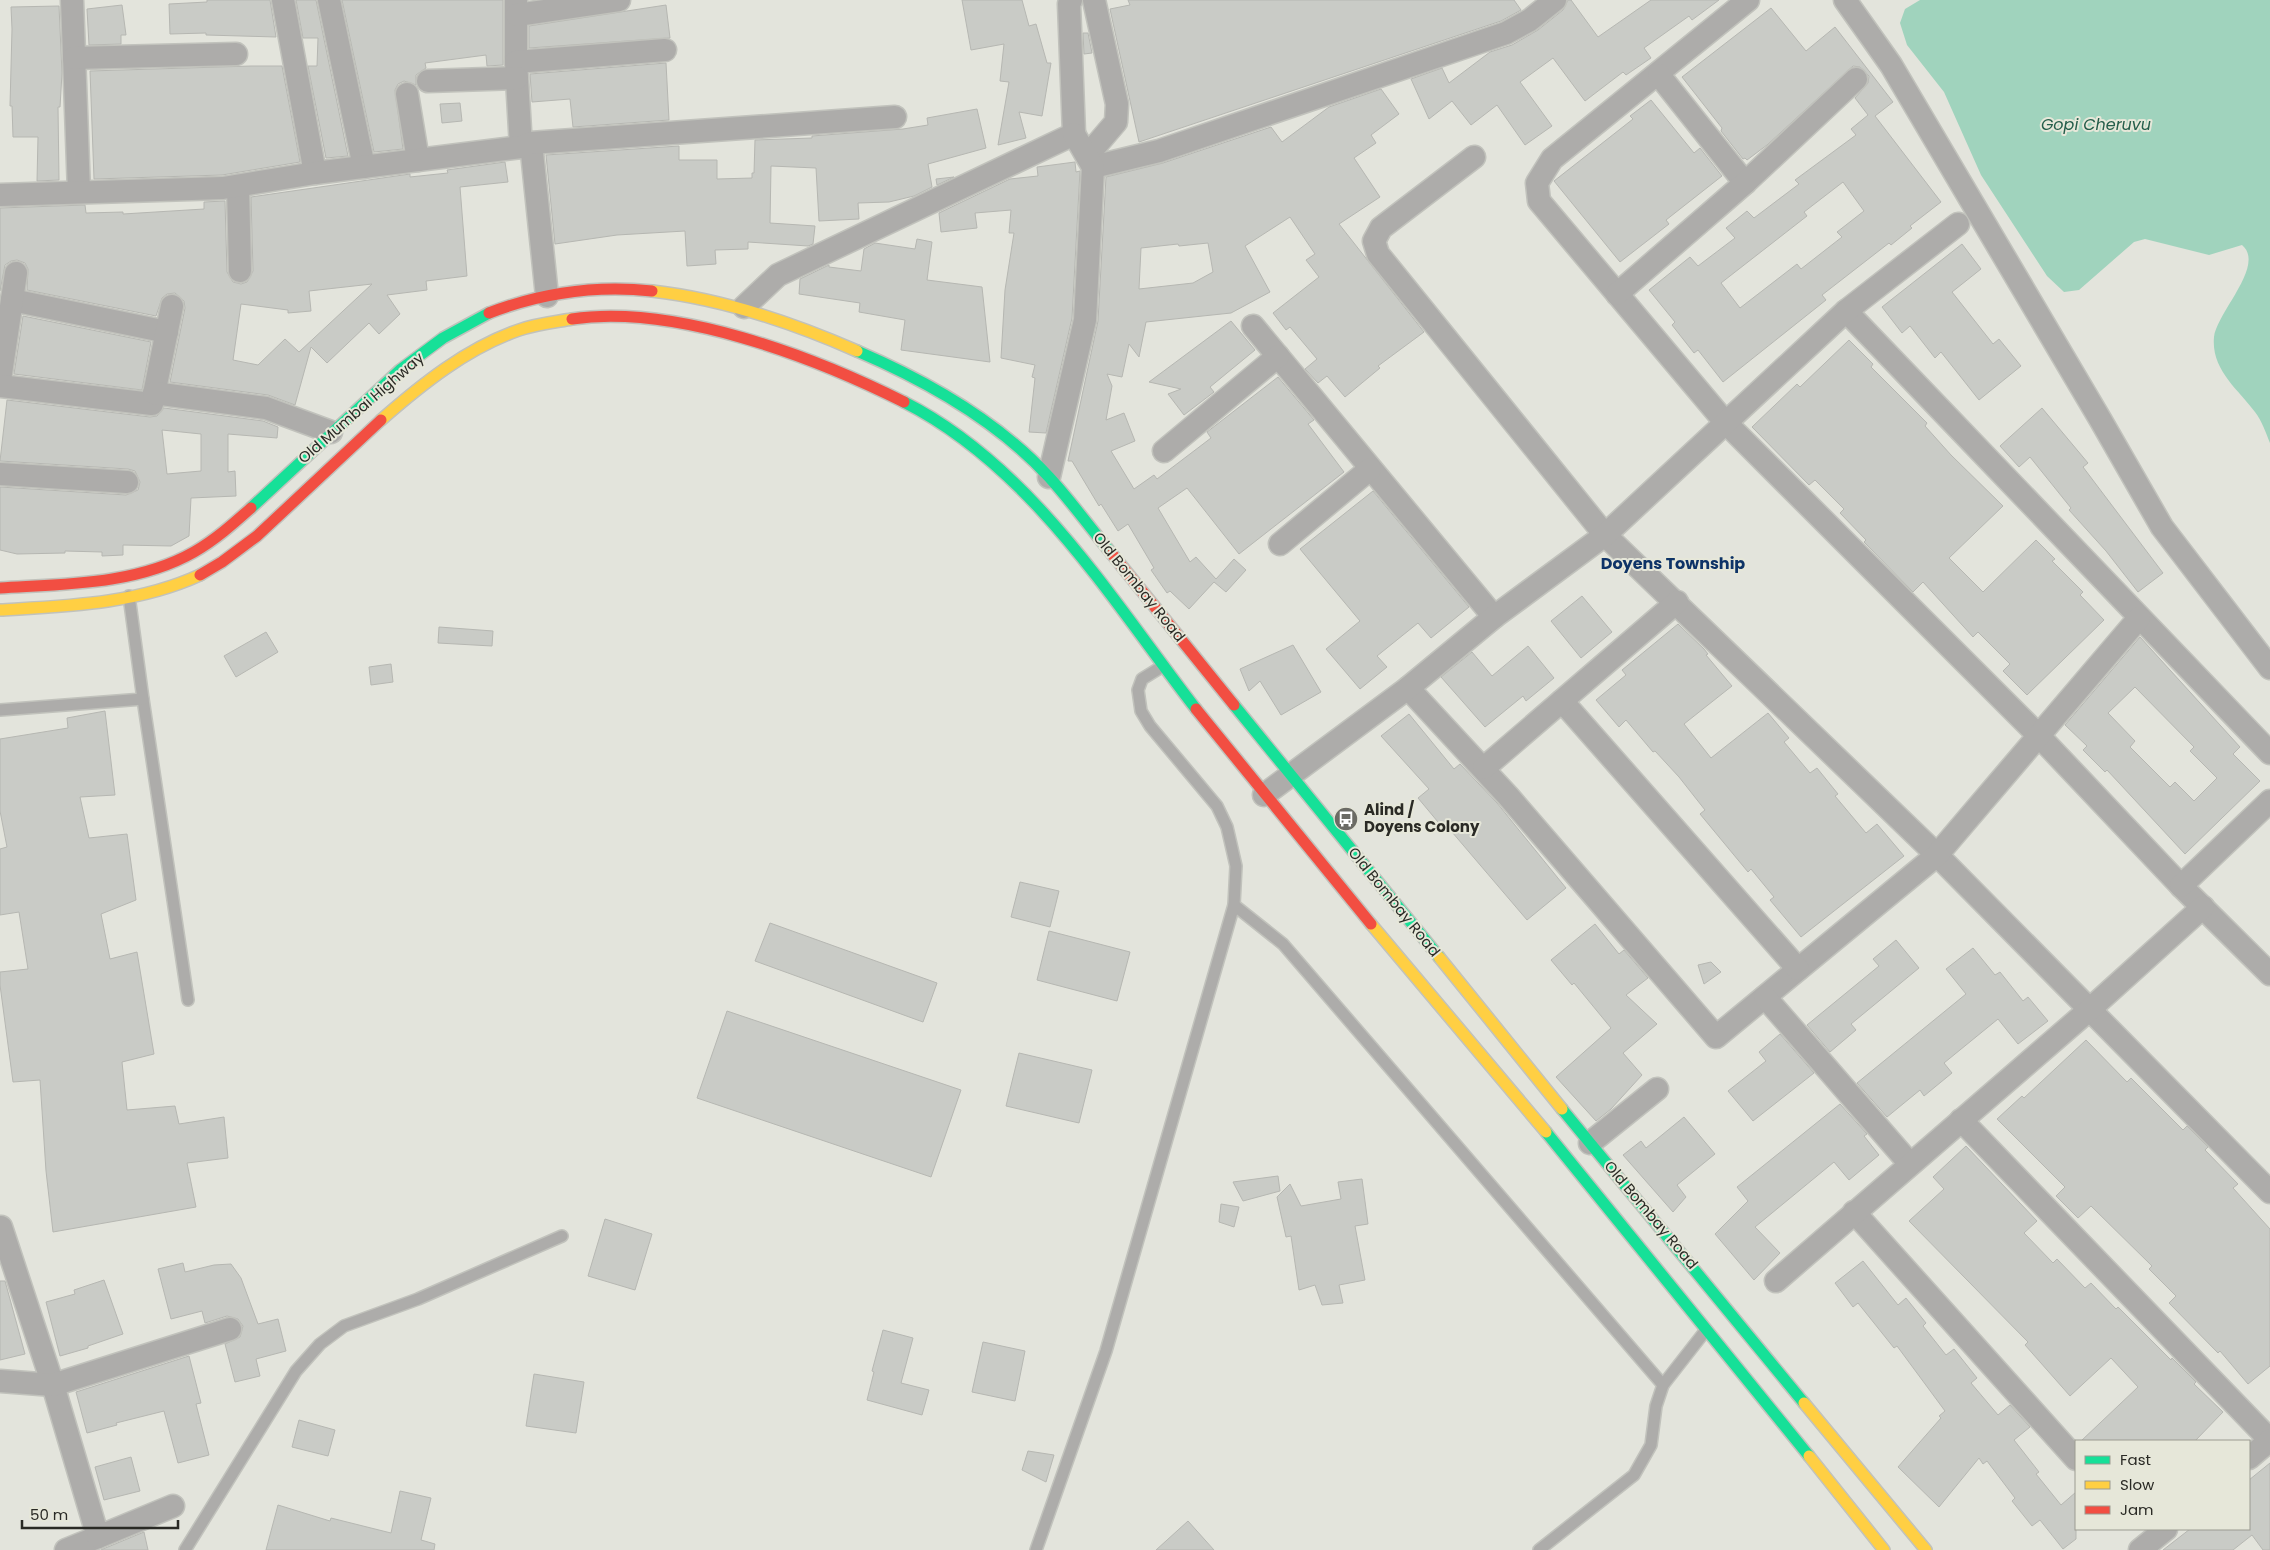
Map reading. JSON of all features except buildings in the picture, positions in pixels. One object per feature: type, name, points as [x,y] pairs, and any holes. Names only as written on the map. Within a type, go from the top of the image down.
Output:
[{"type":"main road","name":"Old Mumbai Highway","points":[[0,588],[125,576],[162,567],[189,554],[231,526],[331,432],[405,366],[444,338],[486,315],[516,302],[588,290],[632,288],[679,293],[744,307]]},
{"type":"main road","name":"Old Bombay Road","points":[[744,307],[867,355],[922,382],[969,409],[1010,441],[1049,477],[1289,774],[1926,1550]]},
{"type":"main road","name":"Old Mumbai Highway","points":[[0,610],[80,604],[129,596],[167,588],[209,570],[245,547],[417,390],[456,361],[499,338],[524,328],[589,317],[632,317],[677,322],[736,336]]},
{"type":"main road","name":"Old Bombay Road","points":[[736,336],[856,380],[911,406],[956,433],[993,462],[1035,502],[1065,537],[1264,794],[1563,1153],[1884,1550]]},
{"type":"street","points":[[72,0],[79,192]]},
{"type":"street","points":[[283,0],[315,173]]},
{"type":"street","points":[[330,0],[364,167]]},
{"type":"street","points":[[547,296],[516,70],[517,7],[619,0]]},
{"type":"street","points":[[1049,477],[1085,320],[1090,161],[1116,122],[1117,104],[1094,0]]},
{"type":"street","points":[[1090,161],[1159,151],[1506,33],[1524,24],[1555,0]]},
{"type":"street","points":[[1748,0],[1659,75],[1552,159],[1537,183],[1539,201],[1725,422],[2038,735],[2181,886],[2270,974]]},
{"type":"street","points":[[1844,0],[1892,66],[2162,527],[2270,668]]},
{"type":"street","points":[[1069,1],[1074,134],[1090,161]]},
{"type":"street","points":[[428,81],[665,50]]},
{"type":"street","points":[[74,58],[236,54]]},
{"type":"street","points":[[1659,75],[1745,183]]},
{"type":"street","points":[[1617,294],[1745,183],[1856,79]]},
{"type":"street","points":[[407,94],[418,160]]},
{"type":"street","points":[[0,195],[223,188],[315,173],[526,145],[895,117]]},
{"type":"street","points":[[744,307],[778,274],[1074,134]]},
{"type":"street","points":[[1474,157],[1381,228],[1374,241],[1378,254],[1605,535],[1677,602],[1937,855],[2270,1192]]},
{"type":"street","points":[[238,186],[240,271]]},
{"type":"street","points":[[1264,794],[1408,688],[1494,617],[1605,535],[1846,311],[1958,224]]},
{"type":"street","points":[[1,365],[16,273]]},
{"type":"street","points":[[12,300],[166,332]]},
{"type":"street","points":[[0,386],[152,404],[172,306]]},
{"type":"street","points":[[1846,311],[2270,753]]},
{"type":"street","points":[[1254,326],[1494,617]]},
{"type":"street","points":[[1164,451],[1278,356]]},
{"type":"street","points":[[154,394],[266,408],[331,432]]},
{"type":"street","points":[[1280,544],[1370,469]]},
{"type":"street","points":[[0,474],[127,482]]},
{"type":"street","points":[[1484,768],[1677,602]]},
{"type":"street","points":[[1408,688],[1484,768],[1716,1037],[1937,855],[2139,618]]},
{"type":"street","points":[[1562,701],[1798,968]]},
{"type":"street","points":[[2181,886],[2270,801]]},
{"type":"street","points":[[1776,1281],[2089,1010],[2203,907]]},
{"type":"street","points":[[1765,997],[1910,1164]]},
{"type":"street","points":[[1590,1142],[1657,1089]]},
{"type":"street","points":[[1961,1120],[2270,1440],[2250,1457]]},
{"type":"street","points":[[1854,1212],[2075,1458]]},
{"type":"street","points":[[1,1227],[53,1385],[98,1537]]},
{"type":"street","points":[[0,1381],[53,1385],[230,1328]]},
{"type":"street","points":[[66,1550],[173,1506]]},
{"type":"lane","points":[[129,596],[188,1000]]},
{"type":"lane","points":[[1036,1550],[1106,1350],[1234,906],[1236,866],[1223,820],[1216,806],[1150,726],[1141,711],[1138,690],[1142,680],[1163,666]]},
{"type":"lane","points":[[0,710],[143,699]]},
{"type":"lane","points":[[1234,906],[1283,944],[1663,1385]]},
{"type":"lane","points":[[185,1550],[296,1372],[320,1344],[344,1326],[418,1299],[562,1236]]},
{"type":"lane","points":[[1539,1550],[1634,1475],[1651,1445],[1656,1406],[1663,1385],[1706,1330]]},
{"type":"water","name":"Gopi Cheruvu","points":[[1920,0],[2270,0],[2270,443],[2264,427],[2257,416],[2221,369],[2214,349],[2214,337],[2217,327],[2238,289],[2248,264],[2248,254],[2242,245],[2209,255],[2145,239],[2134,242],[2079,290],[2064,292],[2047,276],[1981,175],[1944,92],[1907,45],[1900,23],[1905,9]]},
{"type":"traffic: fast","points":[[251,508],[400,370],[443,338],[489,313]]},
{"type":"traffic: fast","points":[[857,351],[935,389],[1007,437],[1049,477],[1112,554]]},
{"type":"traffic: fast","points":[[904,402],[950,429],[992,462],[1030,499],[1100,581],[1196,709]]},
{"type":"traffic: fast","points":[[1234,705],[1439,957]]},
{"type":"traffic: fast","points":[[1562,1109],[1804,1403]]},
{"type":"traffic: fast","points":[[1546,1132],[1809,1456]]},
{"type":"traffic: slow","points":[[652,291],[705,300],[756,313],[782,321],[857,351]]},
{"type":"traffic: slow","points":[[381,420],[429,380],[481,347],[525,328],[572,319]]},
{"type":"traffic: slow","points":[[0,610],[76,605],[127,598],[176,585],[200,575]]},
{"type":"traffic: slow","points":[[1371,924],[1546,1132]]},
{"type":"traffic: slow","points":[[1439,957],[1562,1109]]},
{"type":"traffic: slow","points":[[1804,1403],[1926,1550]]},
{"type":"traffic: slow","points":[[1809,1456],[1884,1550]]},
{"type":"traffic: jam","points":[[489,313],[529,300],[569,292],[610,289],[652,291]]},
{"type":"traffic: jam","points":[[572,319],[612,316],[654,319],[698,327],[786,352],[828,368],[904,402]]},
{"type":"traffic: jam","points":[[200,575],[222,562],[257,536],[381,420]]},
{"type":"traffic: jam","points":[[0,588],[74,584],[124,577],[148,571],[172,563],[194,552],[224,532],[251,508]]},
{"type":"traffic: jam","points":[[1112,554],[1234,705]]},
{"type":"traffic: jam","points":[[1196,709],[1371,924]]},
{"type":"place","name":"Alind / Doyens Colony","points":[[1346,819]]},
{"type":"district","name":"Doyens Township","points":[[1673,563]]}]
